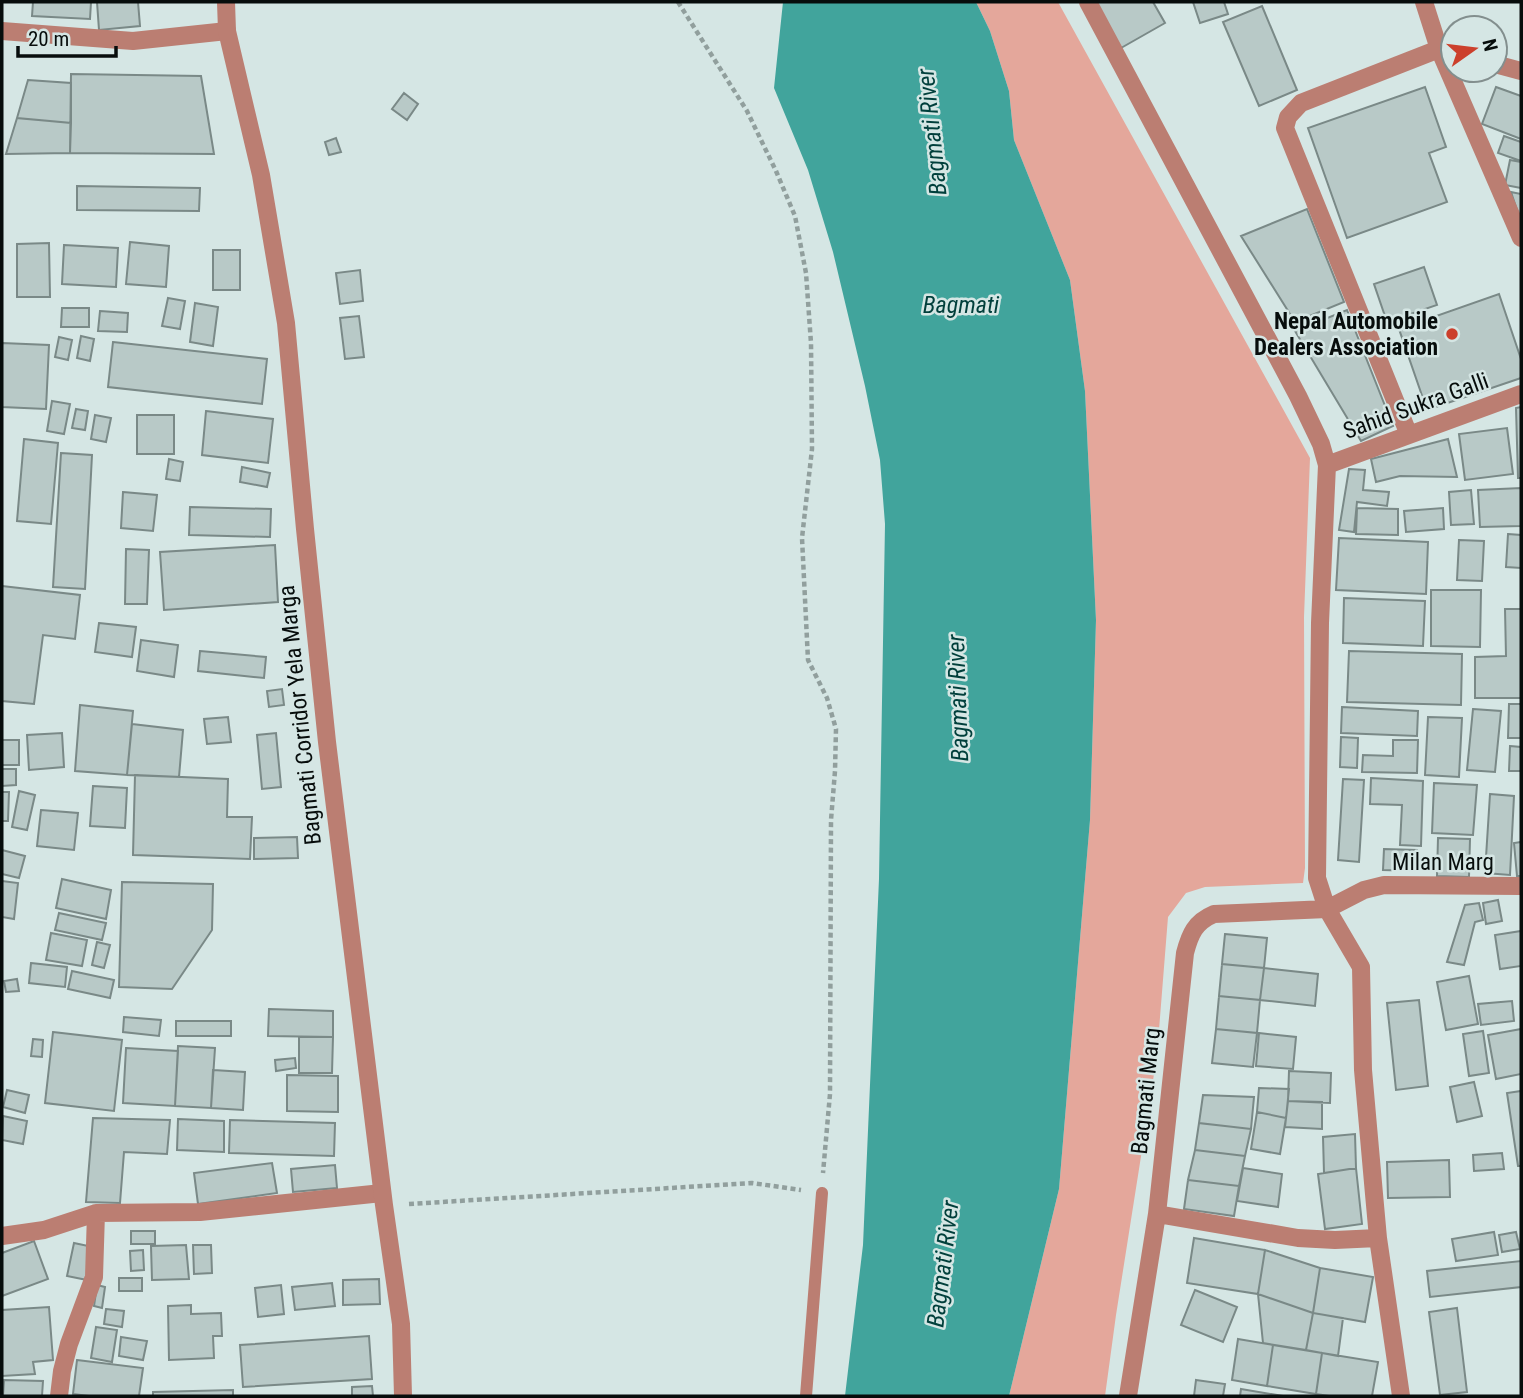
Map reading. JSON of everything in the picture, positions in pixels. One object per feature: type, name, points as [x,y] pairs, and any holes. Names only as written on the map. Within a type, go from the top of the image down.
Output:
[{"type":"street","name":"Bagmati Corridor Yela Marga","points":[[226,2],[227,31],[261,175],[286,323],[327,742],[401,1324],[402,1396]]},
{"type":"street","points":[[1088,2],[1298,396],[1321,444],[1327,464],[1320,623],[1317,878],[1326,909],[1361,967],[1363,1070],[1378,1238],[1401,1396]]},
{"type":"street","points":[[1424,2],[1439,35]]},
{"type":"street","points":[[2,32],[133,41],[227,31]]},
{"type":"street","points":[[1409,435],[1285,128],[1288,117],[1301,103],[1439,54]]},
{"type":"street","points":[[1459,84],[1521,238]]},
{"type":"street","name":"Sahid Sukra Galli","points":[[1327,464],[1521,394]]},
{"type":"street","name":"Milan Marg","points":[[1326,909],[1364,891],[1384,886],[1521,886]]},
{"type":"street","name":"Bagmati Marg","points":[[1128,1396],[1157,1214],[1185,953],[1193,930],[1205,918],[1214,914],[1326,909]]},
{"type":"street","points":[[2,1236],[44,1230],[96,1213],[200,1212],[383,1199]]},
{"type":"street","points":[[59,1396],[65,1358],[94,1277],[96,1213]]},
{"type":"street","points":[[1157,1214],[1298,1238],[1378,1238]]},
{"type":"lane","points":[[806,1396],[821,1193]]},
{"type":"path","points":[[383,1199],[752,1183],[821,1193],[830,1094],[831,820],[836,729],[827,698],[808,660],[802,538],[811,449],[811,343],[806,273],[794,216],[776,171],[747,111],[678,2]]},
{"type":"shaded area","points":[[976,2],[1058,2],[1310,458],[1304,617],[1303,883],[1205,887],[1186,893],[1168,917],[1157,1055],[1105,1396],[1009,1396],[1059,1189],[1090,820],[1096,620],[1085,391],[1070,280],[1014,140],[1009,91],[990,31]]},
{"type":"water","name":"Bagmati","points":[[783,2],[976,2],[990,31],[1009,91],[1014,140],[1070,280],[1085,391],[1096,620],[1090,820],[1059,1189],[1009,1396],[845,1396],[863,1245],[879,879],[885,524],[880,460],[833,252],[808,170],[774,88]]},
{"type":"building","points":[[33,2],[91,2],[90,19],[32,16]]},
{"type":"building","points":[[97,2],[138,2],[140,26],[99,30]]},
{"type":"building","points":[[1094,2],[1153,2],[1165,23],[1121,48]]},
{"type":"building","points":[[1193,2],[1224,2],[1228,14],[1200,23]]},
{"type":"building","points":[[1262,6],[1297,90],[1259,106],[1223,22]]},
{"type":"building","points":[[71,74],[201,76],[214,154],[70,153]]},
{"type":"building","points":[[28,80],[71,83],[71,123],[17,118]]},
{"type":"building","points":[[1425,87],[1446,147],[1429,153],[1447,202],[1347,238],[1308,128]]},
{"type":"building","points":[[1496,87],[1521,96],[1521,139],[1482,124]]},
{"type":"building","points":[[404,93],[418,104],[407,120],[392,109]]},
{"type":"building","points":[[17,118],[71,123],[70,153],[6,154]]},
{"type":"building","points":[[1504,136],[1521,142],[1521,161],[1498,153]]},
{"type":"building","points":[[336,138],[341,152],[329,155],[325,142]]},
{"type":"building","points":[[1510,160],[1521,162],[1521,188],[1505,185]]},
{"type":"building","points":[[77,186],[200,188],[199,211],[77,210]]},
{"type":"building","points":[[1511,192],[1521,194],[1521,222]]},
{"type":"building","points":[[1307,209],[1344,302],[1295,322],[1241,236]]},
{"type":"building","points":[[130,242],[169,246],[166,287],[126,284]]},
{"type":"building","points":[[49,243],[50,297],[17,297],[17,244]]},
{"type":"building","points":[[64,245],[118,248],[116,287],[62,284]]},
{"type":"building","points":[[213,250],[240,250],[240,290],[213,290]]},
{"type":"building","points":[[1424,267],[1437,305],[1387,322],[1374,284]]},
{"type":"building","points":[[360,270],[363,301],[340,304],[336,273]]},
{"type":"building","points":[[1499,294],[1521,359],[1521,378],[1427,410],[1399,329]]},
{"type":"building","points":[[168,298],[185,301],[180,329],[162,326]]},
{"type":"building","points":[[195,303],[218,307],[213,346],[190,342]]},
{"type":"building","points":[[62,308],[89,308],[89,327],[61,327]]},
{"type":"building","points":[[1347,310],[1393,426],[1361,441],[1295,331]]},
{"type":"building","points":[[100,311],[128,313],[127,332],[98,331]]},
{"type":"building","points":[[359,316],[364,357],[345,359],[340,318]]},
{"type":"building","points":[[81,336],[94,339],[90,361],[77,358]]},
{"type":"building","points":[[59,337],[72,340],[68,360],[55,357]]},
{"type":"building","points":[[113,342],[267,359],[262,404],[108,387]]},
{"type":"building","points":[[2,343],[49,345],[46,409],[2,407]]},
{"type":"building","points":[[52,401],[70,404],[64,434],[47,431]]},
{"type":"building","points":[[1521,407],[1521,478],[1518,478],[1516,408]]},
{"type":"building","points":[[76,409],[88,411],[85,430],[72,428]]},
{"type":"building","points":[[206,411],[273,419],[268,463],[202,455]]},
{"type":"building","points":[[95,415],[111,418],[106,442],[91,439]]},
{"type":"building","points":[[137,415],[174,415],[174,454],[137,454]]},
{"type":"building","points":[[1507,428],[1513,474],[1465,480],[1459,434]]},
{"type":"building","points":[[24,439],[58,443],[51,524],[17,521]]},
{"type":"building","points":[[1448,439],[1457,477],[1400,476],[1376,482],[1371,459]]},
{"type":"building","points":[[61,453],[92,455],[85,589],[53,587]]},
{"type":"building","points":[[169,459],[183,462],[180,481],[166,479]]},
{"type":"building","points":[[242,467],[270,473],[267,487],[240,482]]},
{"type":"building","points":[[1349,469],[1365,470],[1363,490],[1389,492],[1387,506],[1357,502],[1354,532],[1339,530]]},
{"type":"building","points":[[1521,488],[1521,526],[1480,527],[1478,490]]},
{"type":"building","points":[[1471,490],[1474,524],[1451,525],[1449,492]]},
{"type":"building","points":[[123,492],[157,495],[153,531],[121,528]]},
{"type":"building","points":[[190,507],[271,509],[270,537],[189,535]]},
{"type":"building","points":[[1357,508],[1398,509],[1398,535],[1356,534]]},
{"type":"building","points":[[1443,508],[1444,529],[1406,532],[1404,511]]},
{"type":"building","points":[[1508,534],[1521,535],[1521,568],[1506,567]]},
{"type":"building","points":[[1339,538],[1428,542],[1426,594],[1336,590]]},
{"type":"building","points":[[1459,540],[1484,541],[1482,581],[1457,580]]},
{"type":"building","points":[[275,545],[278,602],[164,610],[160,552]]},
{"type":"building","points":[[126,549],[149,550],[147,604],[125,604]]},
{"type":"building","points":[[2,586],[80,595],[75,639],[43,635],[34,704],[2,701]]},
{"type":"building","points":[[1431,590],[1481,590],[1480,647],[1431,646]]},
{"type":"building","points":[[1344,598],[1425,601],[1423,646],[1343,643]]},
{"type":"building","points":[[1505,609],[1521,609],[1521,698],[1475,698],[1475,657],[1506,656]]},
{"type":"building","points":[[99,623],[136,627],[132,657],[95,652]]},
{"type":"building","points":[[141,640],[178,645],[174,677],[137,671]]},
{"type":"building","points":[[200,651],[266,657],[264,678],[198,671]]},
{"type":"building","points":[[1349,651],[1462,654],[1461,705],[1347,702]]},
{"type":"building","points":[[282,689],[284,705],[269,707],[267,691]]},
{"type":"building","points":[[1509,704],[1521,704],[1521,738],[1508,738]]},
{"type":"building","points":[[80,705],[133,711],[127,775],[75,771]]},
{"type":"building","points":[[1342,707],[1418,711],[1417,736],[1341,733]]},
{"type":"building","points":[[1473,709],[1501,711],[1495,772],[1467,770]]},
{"type":"building","points":[[228,717],[231,742],[207,744],[204,719]]},
{"type":"building","points":[[1428,717],[1462,718],[1459,777],[1425,775]]},
{"type":"building","points":[[132,724],[183,730],[179,777],[127,775]]},
{"type":"building","points":[[62,733],[64,767],[29,770],[27,735]]},
{"type":"building","points":[[276,733],[281,787],[262,789],[257,735]]},
{"type":"building","points":[[1341,737],[1358,738],[1357,768],[1340,767]]},
{"type":"building","points":[[2,740],[19,740],[19,765],[2,765]]},
{"type":"building","points":[[1393,740],[1418,740],[1417,773],[1362,772],[1363,755],[1393,756]]},
{"type":"building","points":[[1510,746],[1521,747],[1521,771],[1509,771]]},
{"type":"building","points":[[2,769],[16,769],[16,785],[2,786]]},
{"type":"building","points":[[135,775],[228,779],[227,817],[252,817],[250,859],[133,855]]},
{"type":"building","points":[[1371,778],[1423,781],[1421,846],[1400,845],[1402,805],[1370,804]]},
{"type":"building","points":[[1343,779],[1364,780],[1359,862],[1338,860]]},
{"type":"building","points":[[1434,783],[1477,785],[1473,835],[1432,833]]},
{"type":"building","points":[[93,786],[127,788],[125,828],[90,826]]},
{"type":"building","points":[[19,791],[35,795],[27,830],[12,827]]},
{"type":"building","points":[[2,792],[9,792],[8,821],[2,821]]},
{"type":"building","points":[[1490,794],[1514,796],[1510,875],[1485,873]]},
{"type":"building","points":[[41,810],[78,813],[74,850],[37,846]]},
{"type":"building","points":[[297,837],[298,858],[254,859],[254,838]]},
{"type":"building","points":[[1438,838],[1470,839],[1469,877],[1437,876]]},
{"type":"building","points":[[1521,842],[1521,876],[1517,876],[1514,843]]},
{"type":"building","points":[[1384,849],[1417,850],[1417,871],[1383,870]]},
{"type":"building","points":[[2,850],[25,856],[19,878],[2,874]]},
{"type":"building","points":[[62,879],[111,890],[106,919],[56,908]]},
{"type":"building","points":[[2,881],[18,883],[14,919],[2,917]]},
{"type":"building","points":[[122,882],[213,884],[212,930],[172,989],[119,987]]},
{"type":"building","points":[[1498,900],[1502,921],[1486,924],[1483,903]]},
{"type":"building","points":[[1479,903],[1483,920],[1475,922],[1464,965],[1447,962],[1465,905]]},
{"type":"building","points":[[59,913],[106,923],[102,940],[55,930]]},
{"type":"building","points":[[1521,931],[1521,966],[1500,969],[1495,935]]},
{"type":"building","points":[[51,933],[87,940],[82,966],[46,960]]},
{"type":"building","points":[[1225,934],[1267,938],[1264,968],[1222,964]]},
{"type":"building","points":[[97,942],[110,945],[104,968],[92,965]]},
{"type":"building","points":[[31,963],[67,967],[65,987],[29,983]]},
{"type":"building","points":[[1222,964],[1264,968],[1260,1000],[1219,996]]},
{"type":"building","points":[[1264,968],[1318,974],[1315,1006],[1260,1000]]},
{"type":"building","points":[[72,971],[114,980],[110,998],[68,989]]},
{"type":"building","points":[[1469,976],[1478,1024],[1446,1030],[1437,982]]},
{"type":"building","points":[[17,979],[19,991],[6,992],[4,981]]},
{"type":"building","points":[[1219,996],[1260,1000],[1257,1033],[1216,1029]]},
{"type":"building","points":[[1419,1000],[1428,1086],[1396,1090],[1387,1003]]},
{"type":"building","points":[[1512,1001],[1514,1021],[1481,1025],[1478,1004]]},
{"type":"building","points":[[269,1009],[333,1011],[333,1037],[268,1036]]},
{"type":"building","points":[[124,1017],[161,1020],[159,1036],[123,1032]]},
{"type":"building","points":[[176,1021],[231,1021],[231,1036],[176,1036]]},
{"type":"building","points":[[1216,1029],[1257,1033],[1253,1067],[1212,1063]]},
{"type":"building","points":[[1521,1029],[1521,1074],[1496,1079],[1488,1035]]},
{"type":"building","points":[[1483,1031],[1489,1073],[1469,1076],[1463,1034]]},
{"type":"building","points":[[53,1032],[122,1040],[114,1111],[45,1103]]},
{"type":"building","points":[[1259,1033],[1296,1037],[1293,1069],[1256,1066]]},
{"type":"building","points":[[299,1037],[333,1037],[332,1073],[299,1073]]},
{"type":"building","points":[[33,1039],[43,1040],[42,1057],[31,1056]]},
{"type":"building","points":[[178,1046],[215,1048],[211,1108],[175,1106]]},
{"type":"building","points":[[126,1048],[178,1051],[175,1106],[123,1103]]},
{"type":"building","points":[[295,1058],[296,1068],[276,1071],[275,1060]]},
{"type":"building","points":[[213,1070],[245,1072],[243,1110],[211,1108]]},
{"type":"building","points":[[1289,1071],[1331,1073],[1330,1103],[1288,1101]]},
{"type":"building","points":[[287,1075],[338,1076],[338,1112],[287,1111]]},
{"type":"building","points":[[1474,1082],[1482,1116],[1457,1122],[1450,1087]]},
{"type":"building","points":[[1259,1088],[1289,1089],[1286,1118],[1257,1112]]},
{"type":"building","points":[[7,1090],[29,1095],[25,1113],[3,1107]]},
{"type":"building","points":[[1521,1091],[1521,1166],[1518,1166],[1507,1093]]},
{"type":"building","points":[[1203,1095],[1254,1097],[1251,1129],[1199,1123]]},
{"type":"building","points":[[1288,1101],[1322,1102],[1322,1129],[1285,1127]]},
{"type":"building","points":[[1257,1112],[1286,1118],[1280,1154],[1251,1149]]},
{"type":"building","points":[[3,1116],[27,1121],[23,1144],[2,1140]]},
{"type":"building","points":[[93,1118],[170,1120],[167,1154],[124,1152],[120,1203],[86,1202]]},
{"type":"building","points":[[178,1119],[224,1121],[224,1152],[177,1150]]},
{"type":"building","points":[[230,1120],[335,1123],[334,1156],[229,1153]]},
{"type":"building","points":[[1199,1123],[1251,1129],[1245,1156],[1195,1150]]},
{"type":"building","points":[[1355,1134],[1356,1168],[1324,1173],[1323,1137]]},
{"type":"building","points":[[1195,1150],[1245,1156],[1239,1186],[1188,1180]]},
{"type":"building","points":[[1502,1153],[1504,1169],[1474,1171],[1473,1155]]},
{"type":"building","points":[[1449,1160],[1450,1197],[1388,1198],[1387,1162]]},
{"type":"building","points":[[272,1163],[277,1193],[198,1204],[194,1173]]},
{"type":"building","points":[[335,1165],[337,1188],[293,1192],[291,1169]]},
{"type":"building","points":[[1243,1168],[1282,1174],[1278,1207],[1237,1201]]},
{"type":"building","points":[[1356,1168],[1362,1224],[1325,1229],[1318,1174]]},
{"type":"building","points":[[1188,1180],[1239,1186],[1234,1216],[1184,1209]]},
{"type":"building","points":[[131,1231],[155,1231],[155,1244],[131,1244]]},
{"type":"building","points":[[1494,1232],[1498,1255],[1456,1261],[1452,1239]]},
{"type":"building","points":[[1516,1232],[1520,1249],[1502,1252],[1499,1235]]},
{"type":"building","points":[[1194,1238],[1265,1250],[1258,1294],[1187,1283]]},
{"type":"building","points":[[34,1241],[48,1279],[2,1296],[2,1253]]},
{"type":"building","points":[[74,1243],[93,1247],[87,1280],[67,1276]]},
{"type":"building","points":[[186,1245],[189,1279],[152,1280],[151,1246]]},
{"type":"building","points":[[193,1245],[211,1245],[212,1273],[194,1274]]},
{"type":"building","points":[[143,1250],[144,1270],[131,1271],[130,1251]]},
{"type":"building","points":[[1265,1250],[1320,1268],[1313,1313],[1258,1294]]},
{"type":"building","points":[[1521,1261],[1521,1287],[1430,1297],[1427,1271]]},
{"type":"building","points":[[1320,1268],[1373,1277],[1365,1322],[1313,1313]]},
{"type":"building","points":[[119,1278],[142,1278],[142,1291],[119,1291]]},
{"type":"building","points":[[379,1279],[380,1304],[343,1305],[343,1280]]},
{"type":"building","points":[[332,1283],[335,1306],[295,1310],[292,1287]]},
{"type":"building","points":[[97,1285],[105,1287],[102,1308],[94,1306]]},
{"type":"building","points":[[281,1285],[284,1314],[258,1317],[255,1288]]},
{"type":"building","points":[[1195,1290],[1237,1307],[1223,1342],[1181,1325]]},
{"type":"building","points":[[1258,1294],[1313,1313],[1306,1350],[1263,1343]]},
{"type":"building","points":[[191,1305],[191,1314],[221,1313],[222,1336],[213,1336],[214,1358],[169,1360],[168,1306]]},
{"type":"building","points":[[49,1307],[53,1360],[33,1362],[35,1374],[2,1376],[2,1310]]},
{"type":"building","points":[[1457,1308],[1467,1392],[1440,1395],[1429,1312]]},
{"type":"building","points":[[106,1309],[124,1311],[122,1327],[104,1324]]},
{"type":"building","points":[[1313,1313],[1343,1318],[1338,1356],[1306,1350]]},
{"type":"building","points":[[96,1327],[117,1330],[112,1362],[91,1358]]},
{"type":"building","points":[[369,1336],[372,1379],[243,1387],[240,1345]]},
{"type":"building","points":[[121,1337],[147,1341],[143,1360],[119,1356]]},
{"type":"building","points":[[1238,1339],[1273,1345],[1267,1386],[1232,1380]]},
{"type":"building","points":[[1273,1345],[1322,1353],[1316,1394],[1267,1386]]},
{"type":"building","points":[[1322,1353],[1378,1362],[1372,1396],[1316,1394]]},
{"type":"building","points":[[77,1360],[143,1368],[139,1396],[73,1394]]},
{"type":"building","points":[[4,1380],[43,1381],[42,1396],[3,1396]]},
{"type":"building","points":[[1196,1380],[1225,1384],[1223,1396],[1194,1396]]},
{"type":"building","points":[[372,1386],[373,1396],[352,1396],[352,1387]]},
{"type":"building","points":[[1241,1389],[1283,1396],[1240,1396]]},
{"type":"building","points":[[233,1390],[233,1396],[153,1396],[153,1392]]},
{"type":"place","name":"Nepal Automobile Dealers Association","points":[[1452,334]]},
{"type":"water label","name":"Bagmati River","points":[[932,132]]},
{"type":"water label","name":"Bagmati River","points":[[958,698]]},
{"type":"water label","name":"Bagmati River","points":[[943,1264]]}]
